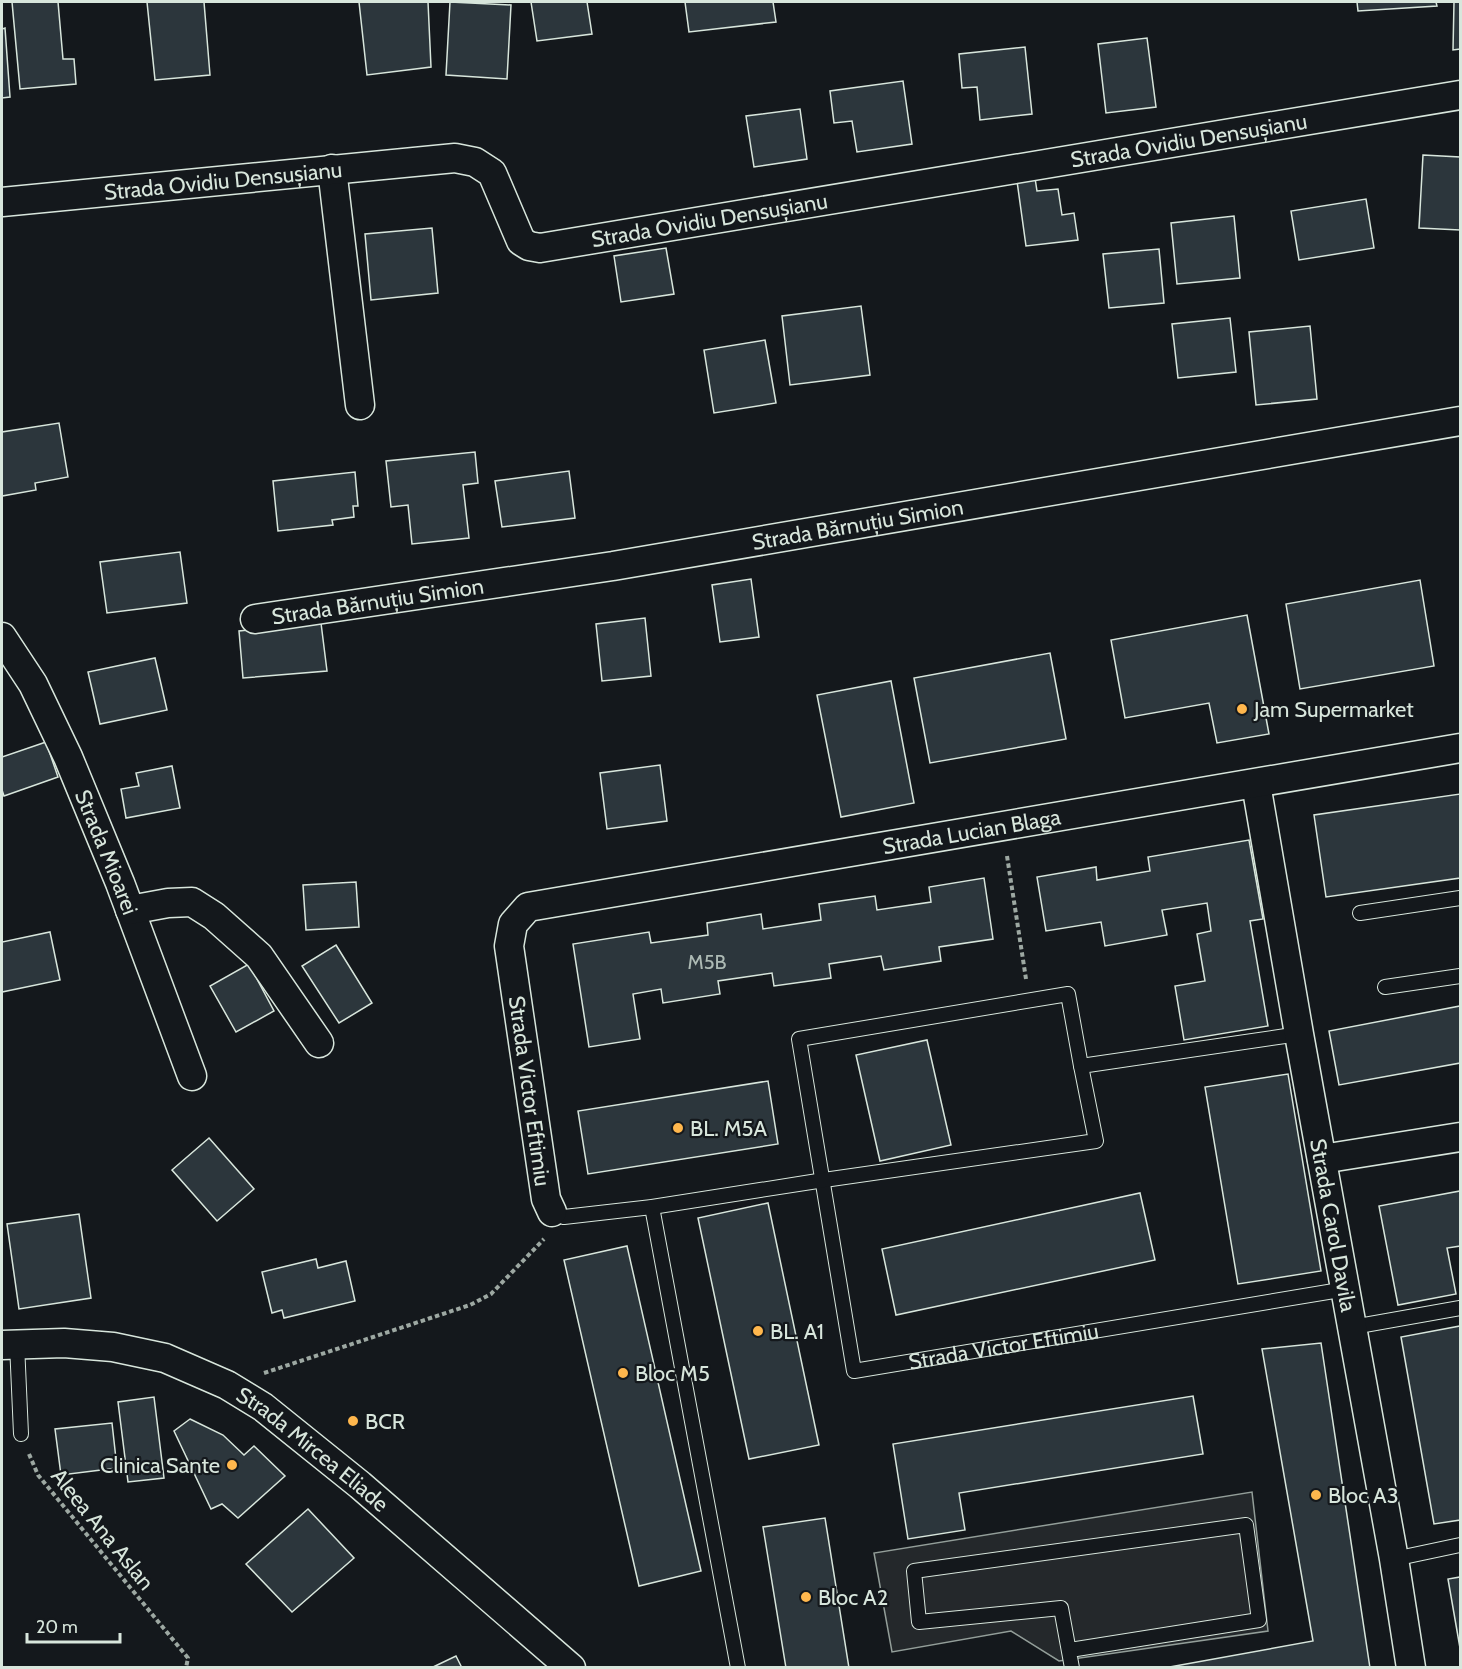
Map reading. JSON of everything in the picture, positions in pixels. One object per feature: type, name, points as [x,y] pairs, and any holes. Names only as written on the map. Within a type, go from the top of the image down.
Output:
[{"type":"street","name":"Strada Ovidiu Densușianu","points":[[2,202],[455,158],[475,162],[492,172],[521,241],[529,246],[540,248],[1461,95]]},
{"type":"street","points":[[332,169],[360,405]]},
{"type":"street","name":"Strada Bărnuțiu Simion","points":[[255,618],[613,566],[1461,422]]},
{"type":"street","name":"Strada Mioarei","points":[[2,637],[33,684],[68,757],[130,910],[192,1076]]},
{"type":"street","name":"Strada Lucian Blaga","points":[[509,946],[513,924],[528,906],[1461,748]]},
{"type":"street","name":"Strada Carol Davila","points":[[1256,784],[1394,1559],[1411,1668]]},
{"type":"street","points":[[130,910],[168,903],[192,902],[214,916],[259,956],[319,1043]]},
{"type":"street","name":"Strada Victor Eftimiu","points":[[509,946],[546,1200],[558,1215]]},
{"type":"street","points":[[1322,1159],[1461,1137]]},
{"type":"street","name":"Strada Mircea Eliade","points":[[9,1344],[64,1343],[113,1347],[165,1358],[226,1385],[262,1407],[360,1485],[570,1667]]},
{"type":"lane","points":[[1360,913],[1461,898]]},
{"type":"lane","points":[[1385,987],[1461,976]]},
{"type":"lane","points":[[824,1180],[799,1039],[1068,994],[1081,1066],[1299,1034]]},
{"type":"lane","name":"Strada Victor Eftimiu","points":[[558,1215],[652,1207],[1096,1141],[1081,1066]]},
{"type":"lane","name":"Strada Victor Eftimiu","points":[[824,1180],[854,1371],[1346,1289]]},
{"type":"lane","points":[[652,1207],[738,1668]]},
{"type":"lane","points":[[1353,1327],[1461,1308]]},
{"type":"lane","points":[[9,1344],[21,1434]]},
{"type":"lane","points":[[1070,1650],[1259,1620],[1246,1525],[914,1571],[919,1622],[1061,1608],[1072,1668]]},
{"type":"lane","points":[[1394,1559],[1461,1545]]},
{"type":"path","points":[[1002,826],[1030,1000]]},
{"type":"path","points":[[226,1385],[470,1305],[491,1294],[558,1215]]},
{"type":"path","name":"Aleea Ana Aslan","points":[[21,1434],[38,1474],[188,1659],[186,1668]]},
{"type":"shaded area","points":[[1252,1492],[1268,1631],[1059,1661],[1011,1631],[892,1652],[874,1553]]},
{"type":"building","points":[[12,2],[58,2],[63,59],[74,59],[76,84],[20,89]]},
{"type":"building","points":[[147,2],[204,2],[210,75],[155,80]]},
{"type":"building","points":[[359,2],[428,2],[431,67],[367,75]]},
{"type":"building","points":[[450,2],[511,5],[507,79],[446,75]]},
{"type":"building","points":[[531,2],[587,2],[592,34],[537,41]]},
{"type":"building","points":[[685,2],[773,2],[776,22],[689,32]]},
{"type":"building","points":[[1357,2],[1436,2],[1437,6],[1358,11]]},
{"type":"building","points":[[1454,2],[1460,2],[1460,49],[1453,50]]},
{"type":"building","points":[[5,28],[10,97],[2,98],[2,29]]},
{"type":"building","points":[[1147,38],[1156,107],[1106,113],[1098,44]]},
{"type":"building","points":[[1025,47],[1032,114],[980,120],[977,87],[962,88],[959,54]]},
{"type":"building","points":[[903,81],[912,144],[857,152],[852,121],[834,123],[830,91]]},
{"type":"building","points":[[800,109],[807,159],[754,167],[746,116]]},
{"type":"building","points":[[1423,155],[1460,157],[1460,230],[1419,228]]},
{"type":"building","points":[[1035,178],[1037,191],[1058,189],[1062,215],[1074,213],[1078,240],[1026,246],[1017,181]]},
{"type":"building","points":[[1366,199],[1374,248],[1299,260],[1291,211]]},
{"type":"building","points":[[1234,216],[1240,278],[1177,284],[1171,223]]},
{"type":"building","points":[[432,228],[438,293],[371,300],[365,234]]},
{"type":"building","points":[[666,248],[674,294],[621,302],[614,256]]},
{"type":"building","points":[[1159,249],[1164,303],[1109,308],[1103,254]]},
{"type":"building","points":[[861,306],[870,375],[790,385],[782,316]]},
{"type":"building","points":[[1230,318],[1236,372],[1178,378],[1172,324]]},
{"type":"building","points":[[1310,326],[1317,399],[1256,405],[1249,332]]},
{"type":"building","points":[[765,340],[776,403],[714,413],[704,350]]},
{"type":"building","points":[[59,423],[68,477],[35,483],[36,490],[2,496],[2,432]]},
{"type":"building","points":[[475,452],[478,483],[463,485],[469,538],[412,544],[408,505],[391,507],[386,461]]},
{"type":"building","points":[[569,471],[575,518],[502,527],[495,481]]},
{"type":"building","points":[[355,472],[358,506],[353,506],[354,517],[332,520],[333,525],[278,531],[273,481]]},
{"type":"building","points":[[180,552],[187,603],[107,613],[100,562]]},
{"type":"building","points":[[751,579],[759,637],[720,642],[712,585]]},
{"type":"building","points":[[1420,580],[1434,666],[1300,689],[1286,604]]},
{"type":"building","points":[[1247,615],[1269,734],[1217,743],[1209,703],[1125,718],[1111,640]]},
{"type":"building","points":[[645,618],[651,676],[602,681],[596,624]]},
{"type":"building","points":[[321,623],[327,671],[243,678],[239,631]]},
{"type":"building","points":[[1050,653],[1066,739],[930,763],[914,678]]},
{"type":"building","points":[[155,658],[167,710],[100,724],[88,672]]},
{"type":"building","points":[[891,681],[914,803],[841,817],[817,695]]},
{"type":"building","points":[[46,742],[58,777],[4,796],[2,757]]},
{"type":"building","points":[[660,765],[667,821],[607,829],[600,773]]},
{"type":"building","points":[[172,766],[180,808],[126,818],[121,789],[139,786],[136,773]]},
{"type":"building","points":[[1460,794],[1460,878],[1326,897],[1314,815]]},
{"type":"building","points":[[1249,840],[1263,919],[1250,921],[1268,1026],[1184,1040],[1175,986],[1205,981],[1197,934],[1211,931],[1207,903],[1162,910],[1167,935],[1105,946],[1101,922],[1046,931],[1037,877],[1096,867],[1097,880],[1150,871],[1148,857]]},
{"type":"building","points":[[984,878],[993,939],[939,947],[941,961],[884,970],[881,956],[829,964],[831,978],[774,986],[772,973],[718,981],[720,994],[663,1003],[661,989],[633,994],[640,1039],[589,1047],[573,944],[649,932],[651,943],[708,935],[707,923],[761,914],[763,929],[821,920],[819,904],[875,896],[877,910],[931,902],[929,887]]},
{"type":"building","points":[[356,882],[359,927],[306,930],[303,885]]},
{"type":"building","points":[[50,932],[60,980],[2,992],[2,942]]},
{"type":"building","points":[[336,945],[372,1003],[339,1023],[302,966]]},
{"type":"building","points":[[249,964],[274,1011],[236,1032],[210,986]]},
{"type":"building","points":[[1460,1006],[1460,1063],[1339,1085],[1329,1031]]},
{"type":"building","points":[[927,1040],[951,1145],[880,1161],[856,1055]]},
{"type":"building","points":[[1288,1074],[1321,1271],[1238,1284],[1205,1087]]},
{"type":"building","name":"BL. M5A","points":[[768,1081],[778,1144],[588,1174],[578,1111]]},
{"type":"building","points":[[209,1138],[254,1189],[217,1221],[172,1170]]},
{"type":"building","points":[[1460,1191],[1460,1246],[1447,1248],[1456,1294],[1398,1305],[1379,1206]]},
{"type":"building","points":[[1140,1193],[1155,1260],[896,1315],[882,1249]]},
{"type":"building","name":"BL. A1","points":[[768,1203],[819,1445],[749,1459],[698,1218]]},
{"type":"building","points":[[79,1214],[91,1298],[19,1309],[7,1224]]},
{"type":"building","name":"Bloc M5","points":[[627,1246],[701,1571],[639,1586],[564,1260]]},
{"type":"building","points":[[316,1259],[318,1268],[346,1261],[355,1301],[284,1318],[282,1310],[272,1313],[262,1272]]},
{"type":"building","points":[[1460,1326],[1460,1520],[1434,1524],[1401,1337]]},
{"type":"building","name":"Bloc A3","points":[[1321,1343],[1370,1668],[1164,1668],[1313,1641],[1262,1349]]},
{"type":"building","points":[[1193,1396],[1203,1454],[959,1493],[965,1530],[908,1539],[893,1444]]},
{"type":"building","points":[[154,1397],[164,1478],[128,1482],[118,1402]]},
{"type":"building","name":"Clinica Sante","points":[[190,1419],[223,1435],[244,1455],[254,1446],[285,1476],[238,1518],[222,1504],[211,1509],[174,1431]]},
{"type":"building","points":[[112,1423],[117,1468],[61,1475],[55,1429]]},
{"type":"building","points":[[308,1509],[354,1558],[292,1612],[246,1564]]},
{"type":"building","name":"Bloc A2","points":[[825,1518],[849,1668],[786,1668],[763,1527]]},
{"type":"building","points":[[1460,1577],[1460,1648],[1448,1579]]},
{"type":"building","points":[[456,1656],[462,1668],[431,1668]]},
{"type":"place","name":"Jam Supermarket","points":[[1242,709]]},
{"type":"place","name":"BL. M5A","points":[[678,1128]]},
{"type":"place","name":"BL. A1","points":[[758,1331]]},
{"type":"place","name":"Bloc M5","points":[[623,1373]]},
{"type":"place","name":"BCR","points":[[353,1421]]},
{"type":"place","name":"Clinica Sante","points":[[232,1465]]},
{"type":"place","name":"Bloc A3","points":[[1316,1495]]},
{"type":"place","name":"Bloc A2","points":[[806,1597]]}]
